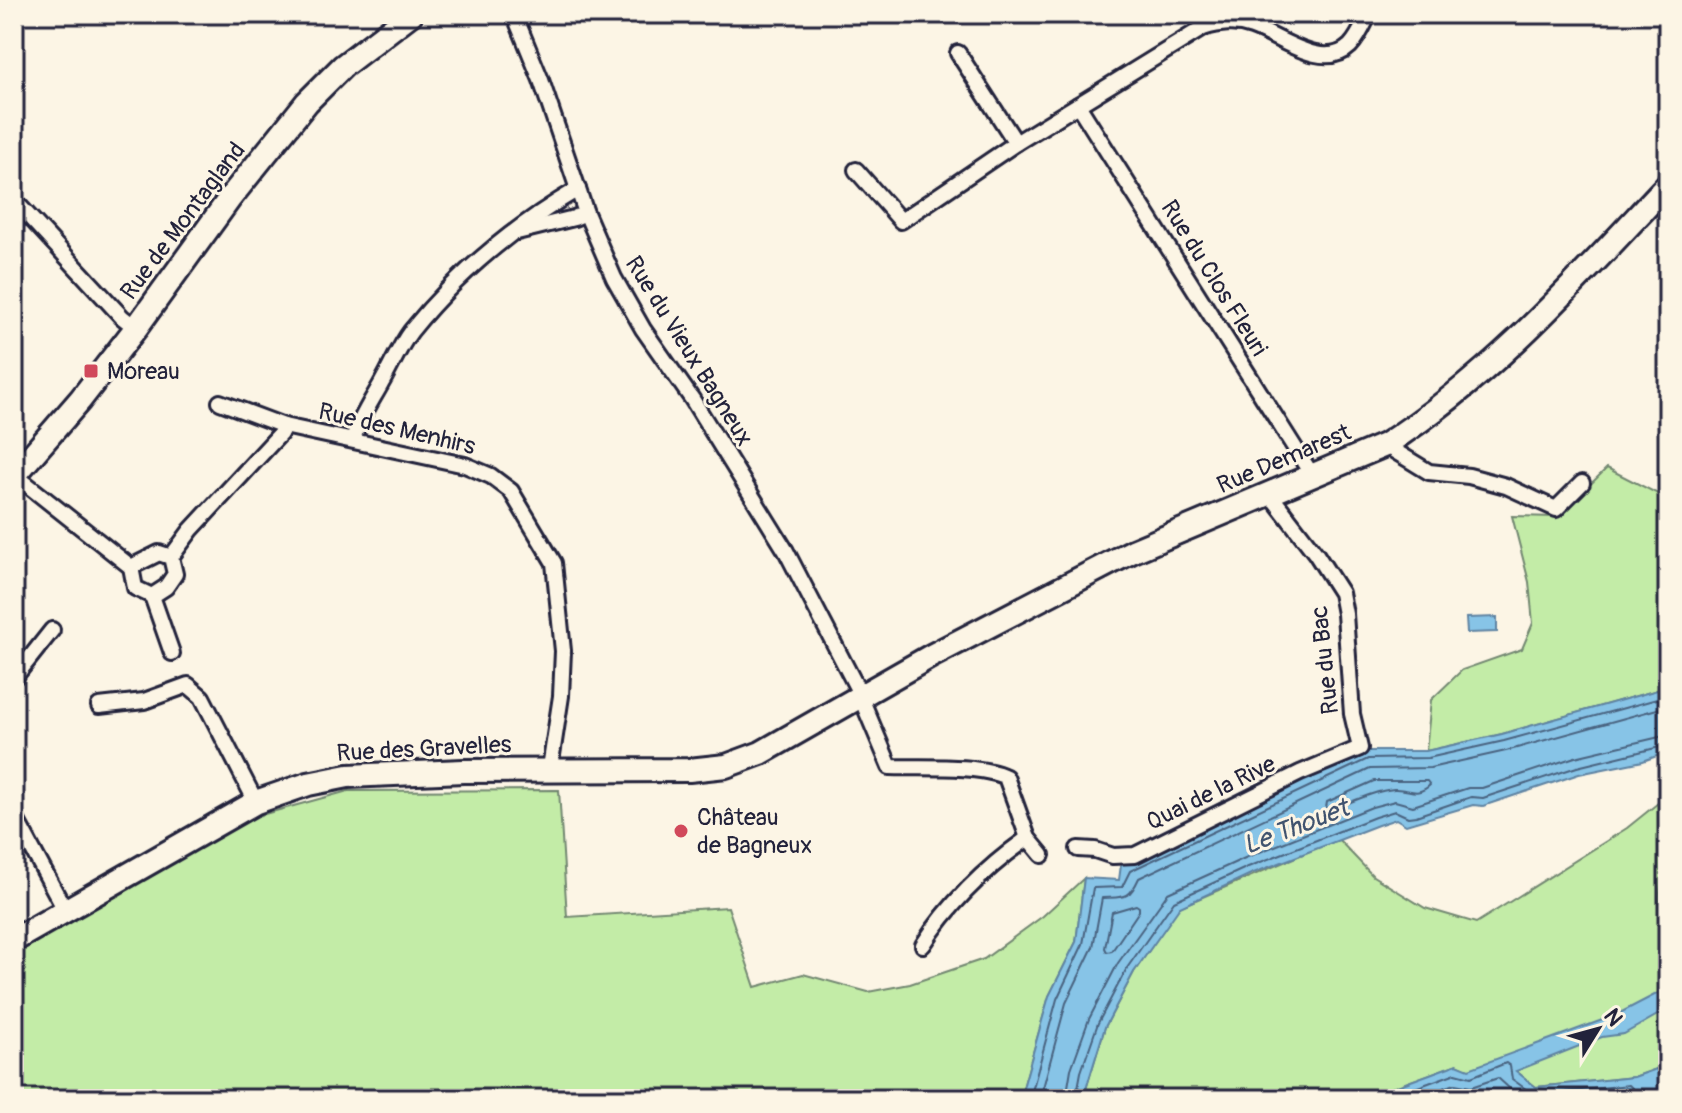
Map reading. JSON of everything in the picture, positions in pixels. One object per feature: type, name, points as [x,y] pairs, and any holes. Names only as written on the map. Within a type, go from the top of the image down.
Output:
[{"type":"street","name":"Rue de Montagland","points":[[15,476],[80,400],[230,198],[307,102],[343,66],[411,14]]},
{"type":"street","name":"Rue du Vieux Bagneux","points":[[514,14],[541,80],[586,213],[614,278],[643,329],[692,399],[786,551],[859,696],[890,767],[946,768],[998,773],[1006,777],[1028,838]]},
{"type":"street","points":[[856,170],[901,221],[1016,143],[1203,28],[1221,23],[1251,26],[1312,53],[1334,56],[1350,46],[1369,14]]},
{"type":"street","points":[[958,53],[1016,143]]},
{"type":"street","name":"Rue du Clos Fleuri","points":[[1078,105],[1312,475]]},
{"type":"street","name":"Rue Demarest","points":[[859,696],[1133,551],[1385,445],[1413,427],[1503,355],[1668,184]]},
{"type":"street","points":[[353,439],[409,333],[484,256],[533,216],[578,189]]},
{"type":"street","points":[[14,200],[122,317],[136,328]]},
{"type":"street","points":[[517,232],[586,213]]},
{"type":"street","name":"Rue des Menhirs","points":[[220,402],[284,426],[465,465],[491,476],[511,491],[554,563],[559,593],[563,651],[561,696],[550,768]]},
{"type":"street","points":[[152,596],[166,587],[175,574],[171,557],[191,530],[284,426]]},
{"type":"street","points":[[1385,445],[1429,472],[1469,476],[1506,486],[1556,509],[1582,483]]},
{"type":"street","points":[[15,476],[131,567],[135,588],[152,596],[172,653]]},
{"type":"street","name":"Rue du Bac","points":[[1269,493],[1316,554],[1341,593],[1351,699],[1360,748]]},
{"type":"street","points":[[131,567],[159,553],[171,557]]},
{"type":"street","points":[[14,678],[52,630]]},
{"type":"street","points":[[99,706],[144,701],[188,685],[202,697],[256,802]]},
{"type":"street","name":"Rue des Gravelles","points":[[14,940],[256,802],[308,784],[348,776],[550,768],[689,770],[726,766],[761,753],[859,696]]},
{"type":"street","name":"Quai de la Rive","points":[[1078,849],[1113,856],[1135,855],[1300,773],[1360,748]]},
{"type":"street","points":[[14,815],[65,910]]},
{"type":"street","points":[[923,945],[942,915],[972,883],[1028,838],[1042,855]]},
{"type":"green space","points":[[1607,468],[1668,499],[1668,687],[1502,734],[1426,751],[1431,700],[1462,670],[1522,649],[1533,623],[1529,582],[1512,516],[1557,517]]},
{"type":"green space","points":[[559,790],[567,917],[728,907],[755,987],[803,974],[868,992],[910,984],[984,959],[1043,916],[1084,878],[1076,942],[1049,996],[1021,1095],[1023,1099],[14,1099],[14,955],[239,821],[348,791]]},
{"type":"green space","points":[[1668,795],[1668,864],[1663,868],[1659,901],[1668,899],[1668,1065],[1634,1077],[1536,1087],[1516,1071],[1469,1070],[1457,1064],[1362,1099],[1083,1099],[1105,1027],[1134,972],[1179,907],[1338,839],[1373,876],[1425,908],[1476,923],[1627,828]]},
{"type":"water","points":[[1497,617],[1497,632],[1467,633],[1466,618]]},
{"type":"water","name":"Le Thouet","points":[[1668,687],[1668,752],[1643,761],[1579,774],[1483,806],[1473,805],[1406,825],[1396,819],[1251,874],[1180,907],[1134,972],[1105,1027],[1083,1099],[1023,1099],[1021,1095],[1049,996],[1076,942],[1084,878],[1119,880],[1121,865],[1367,751],[1426,751],[1502,734]]},
{"type":"water","points":[[1668,988],[1668,1009],[1624,1034],[1602,1037],[1516,1071],[1536,1087],[1634,1077],[1668,1065],[1668,1088],[1623,1099],[1362,1099],[1457,1064],[1469,1069],[1616,1015]]},
{"type":"place","name":"Moreau","points":[[91,371]]},
{"type":"place","name":"Château de Bagneux","points":[[681,831]]}]
